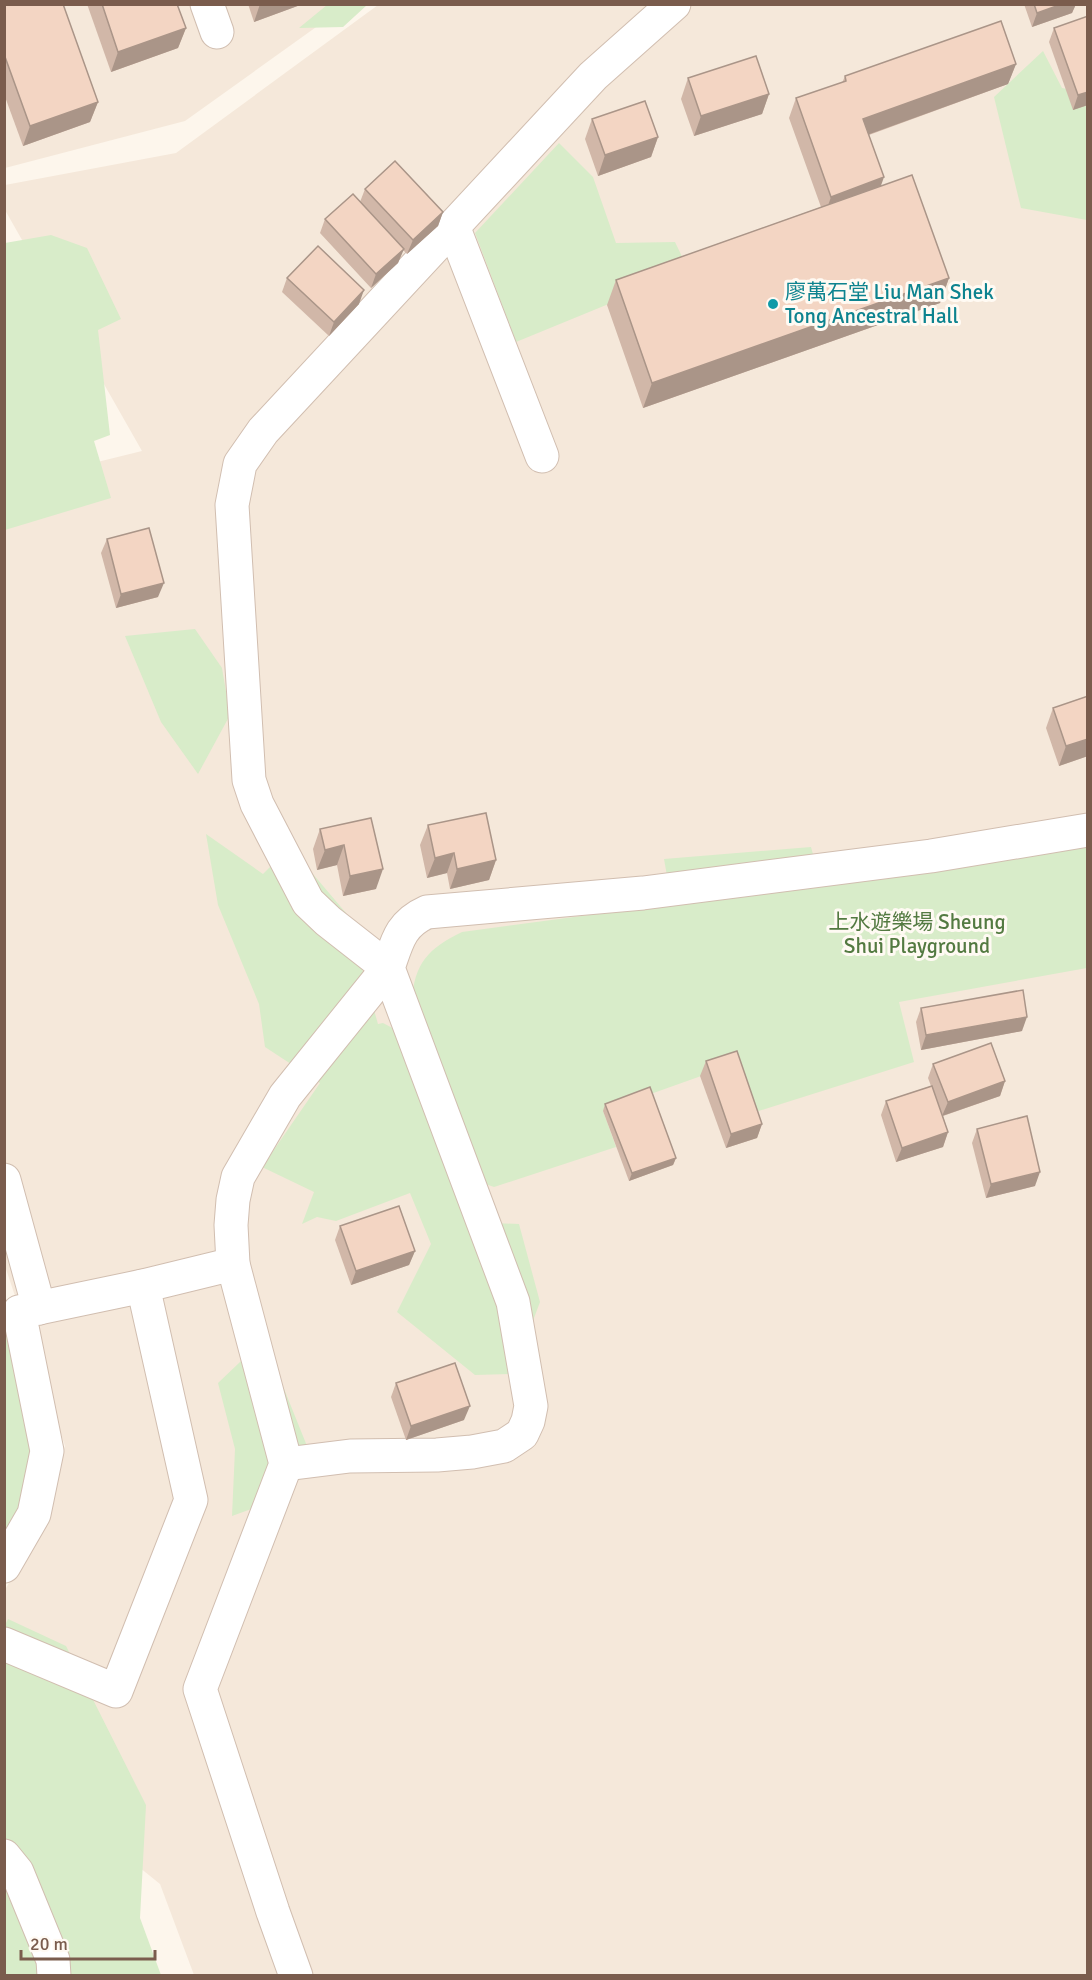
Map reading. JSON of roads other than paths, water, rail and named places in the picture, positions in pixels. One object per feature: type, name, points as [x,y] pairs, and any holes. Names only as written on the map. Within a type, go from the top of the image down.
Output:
[{"type":"street","points":[[286,1464],[350,1456],[437,1455],[504,1446],[522,1434],[531,1406],[513,1302],[388,968],[328,921],[308,902],[258,804],[249,780],[232,505],[240,464],[263,431],[593,76],[674,4]]},
{"type":"street","points":[[453,226],[542,456]]},
{"type":"street","points":[[296,1976],[200,1689],[286,1464],[233,1264],[231,1225],[238,1177],[285,1096],[388,968],[403,929],[414,918],[427,912],[654,891],[931,856],[1088,830]]},
{"type":"street","points":[[4,1180],[39,1308]]},
{"type":"street","points":[[4,1566],[34,1514],[47,1451],[19,1312],[233,1264]]},
{"type":"street","points":[[4,1644],[116,1691],[191,1500],[143,1286]]},
{"type":"street","points":[[4,1856],[17,1872],[52,1960],[54,1976]]},
{"type":"place","name":"廖萬石堂 Liu Man Shek Tong Ancestral Hall","points":[[773,304]]},
{"type":"park label","name":"上水遊樂場 Sheung Shui Playground","points":[[917,934]]}]
